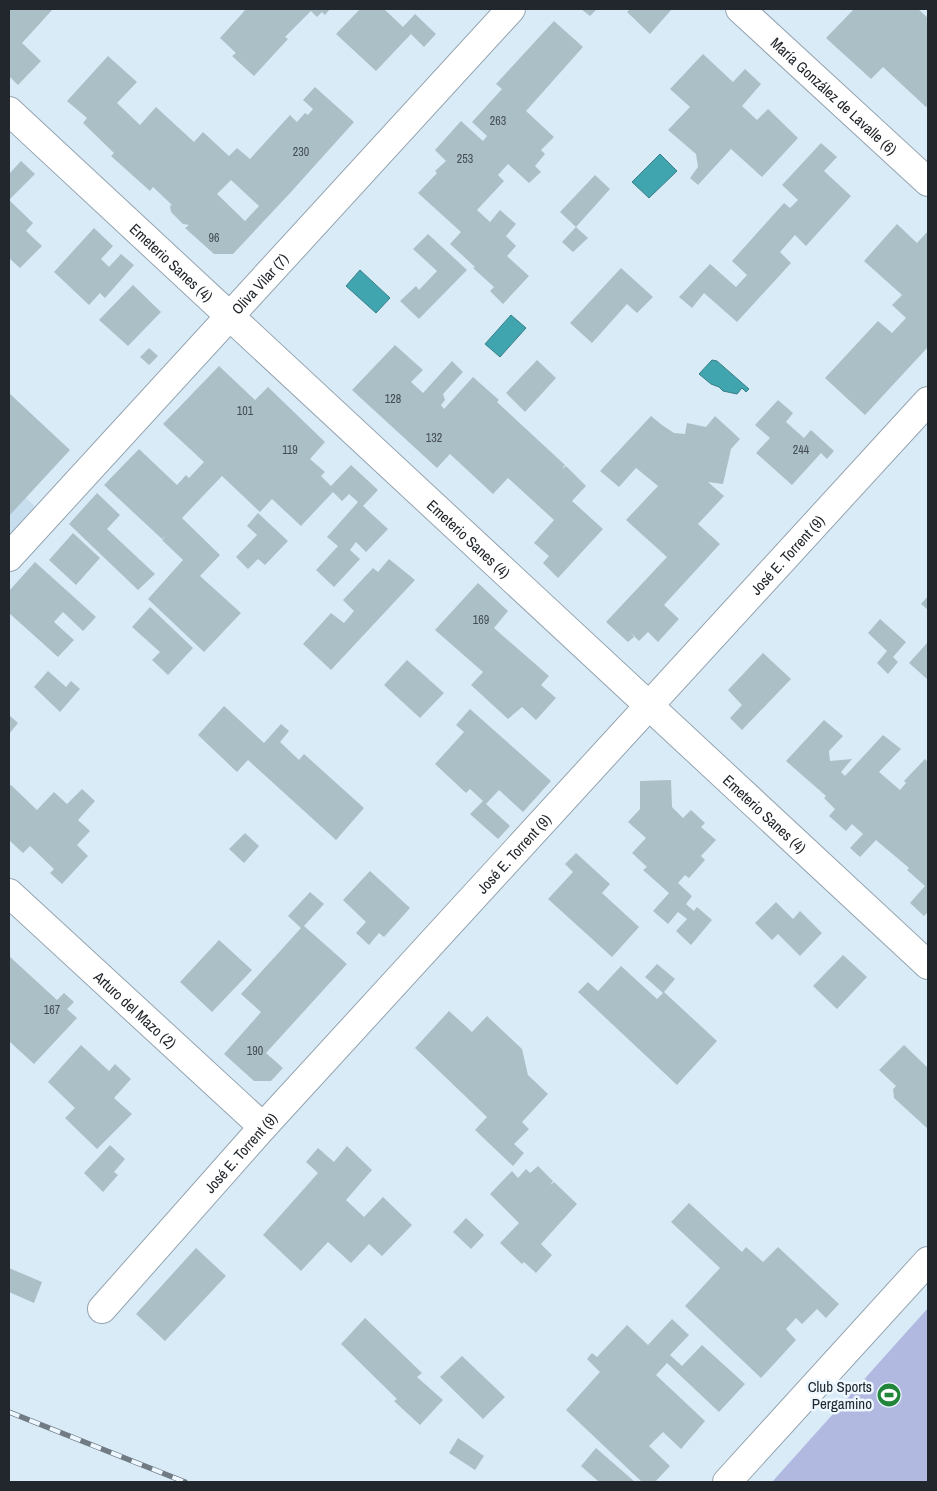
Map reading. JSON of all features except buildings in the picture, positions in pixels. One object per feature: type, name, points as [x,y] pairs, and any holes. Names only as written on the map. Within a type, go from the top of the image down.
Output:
[{"type":"street","name":"Oliva Vilar (7)","points":[[9,557],[511,9]]},
{"type":"street","name":"María González de Lavalle (6)","points":[[740,9],[928,182]]},
{"type":"street","name":"Emeterio Sanes (4)","points":[[9,111],[928,965]]},
{"type":"street","name":"José E. Torrent (9)","points":[[102,1309],[263,1127],[928,401]]},
{"type":"street","name":"Arturo del Mazo (2)","points":[[9,893],[263,1127]]},
{"type":"street","points":[[727,1482],[928,1261]]},
{"type":"shaded area","points":[[660,154],[677,171],[649,198],[632,182]]},
{"type":"shaded area","points":[[360,270],[390,298],[376,313],[346,286]]},
{"type":"shaded area","points":[[511,315],[526,328],[500,357],[485,344]]},
{"type":"shaded area","points":[[712,360],[717,361],[749,389],[746,392],[742,388],[737,394],[723,391],[711,384],[699,374]]},
{"type":"shaded area","points":[[9,482],[41,512],[9,546]]},
{"type":"shaded area","name":"Club Sports Pergamino","points":[[928,1308],[928,1482],[772,1482]]},
{"type":"railway","points":[[9,1412],[185,1482]]},
{"type":"place","name":"Club Sports Pergamino","points":[[889,1395]]}]
